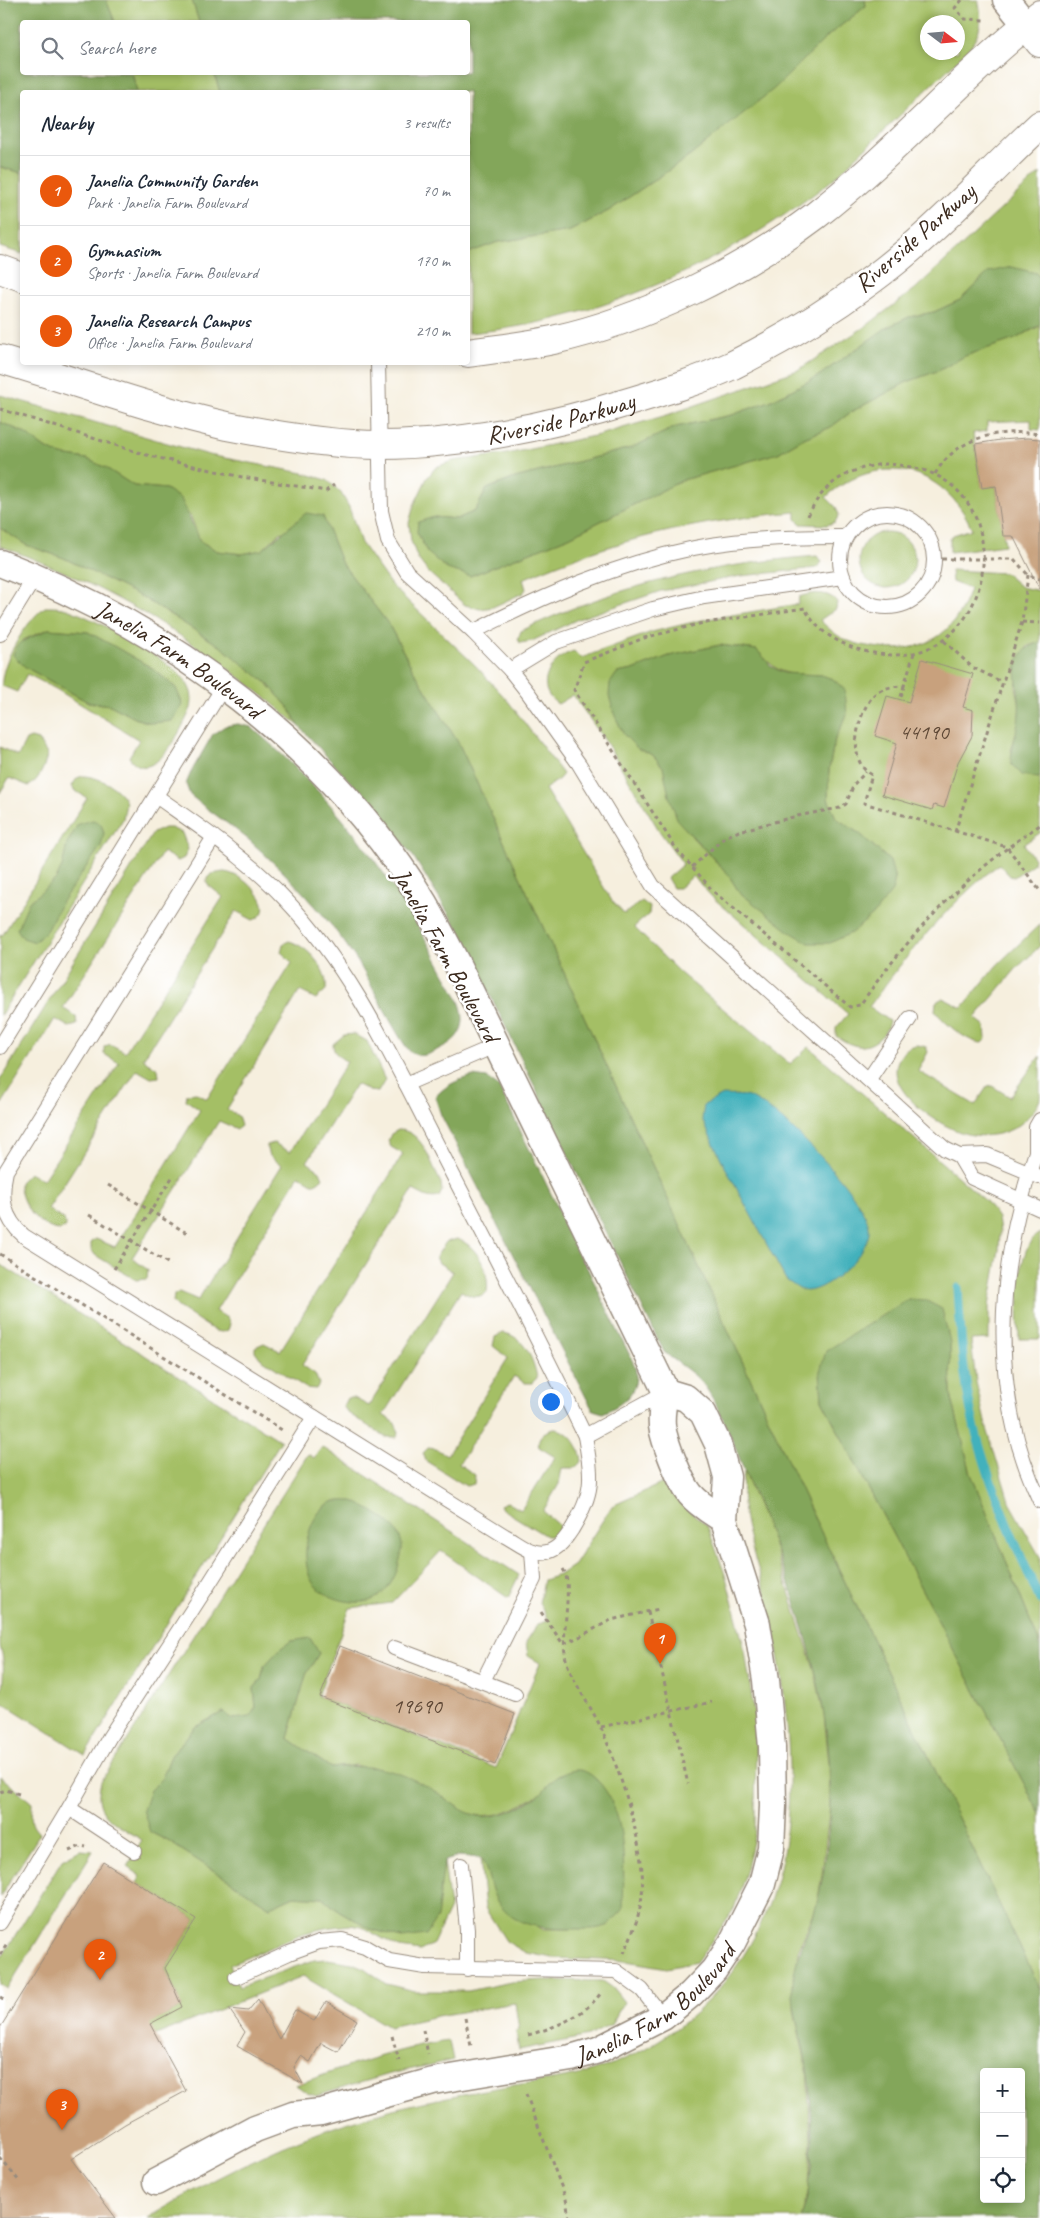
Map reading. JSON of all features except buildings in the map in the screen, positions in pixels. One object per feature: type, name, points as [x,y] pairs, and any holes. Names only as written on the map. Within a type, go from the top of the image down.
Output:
[{"type":"main road","points":[[470,353],[553,340],[598,328],[691,291],[751,258],[814,216],[878,161],[1001,45],[1035,27]]},
{"type":"main road","name":"Riverside Parkway","points":[[20,365],[226,426],[309,439],[379,445],[465,440],[535,428],[689,384],[731,366],[828,312],[874,279],[932,228],[1040,125]]},
{"type":"main road","points":[[0,270],[20,275]]},
{"type":"main road","name":"Riverside Parkway","points":[[0,359],[20,365]]},
{"type":"street","points":[[1006,0],[1035,27]]},
{"type":"street","name":"Janelia Farm Boulevard","points":[[0,563],[94,604],[147,634],[224,686],[313,764],[370,829],[423,902],[455,960],[666,1392],[686,1398],[703,1413],[718,1444],[727,1477],[724,1520],[757,1624],[766,1680],[772,1757],[773,1806],[770,1848],[762,1884],[732,1943],[714,1970],[691,1994],[663,2016],[598,2050],[570,2058],[519,2065],[433,2081],[320,2112],[293,2115],[255,2129],[156,2182]]},
{"type":"street","points":[[666,1392],[662,1427],[678,1468],[690,1493],[705,1508],[724,1520]]},
{"type":"lane","points":[[378,365],[381,511],[388,541],[407,572],[473,632],[510,670],[545,714],[579,764],[653,886],[748,973],[819,1033],[936,1142],[959,1156],[972,1178],[1040,1209]]},
{"type":"lane","points":[[882,512],[900,514],[914,521],[928,535],[934,559],[934,567],[926,587],[914,599],[899,606],[879,607],[860,600],[843,577],[840,564],[841,548],[845,536],[866,517],[882,512]]},
{"type":"lane","points":[[473,632],[528,604],[580,582],[693,548],[786,537],[845,536]]},
{"type":"lane","points":[[0,634],[35,577]]},
{"type":"lane","points":[[510,670],[556,642],[653,609],[713,596],[843,577]]},
{"type":"lane","points":[[0,1047],[224,686]]},
{"type":"lane","points":[[156,796],[214,838],[258,871],[286,900],[332,957],[359,997],[406,1084],[586,1436],[591,1472],[587,1504],[563,1542],[547,1552],[532,1551],[314,1417],[13,1227],[7,1217],[3,1203],[6,1171],[214,838]]},
{"type":"lane","points":[[869,1079],[910,1018]]},
{"type":"lane","points":[[406,1084],[497,1045]]},
{"type":"lane","points":[[1040,1120],[1036,1127],[1038,1150],[1035,1175],[1022,1201],[1003,1301],[1003,1340],[1007,1392],[1015,1434],[1040,1500]]},
{"type":"lane","points":[[959,1156],[982,1153],[1035,1175]]},
{"type":"lane","points":[[586,1436],[666,1392]]},
{"type":"lane","points":[[0,1923],[110,1736],[207,1588],[314,1417]]},
{"type":"lane","points":[[483,1681],[534,1579],[532,1551]]},
{"type":"lane","points":[[394,1648],[515,1694]]},
{"type":"lane","points":[[69,1808],[134,1851]]},
{"type":"lane","points":[[461,1865],[467,1930],[467,1969]]},
{"type":"lane","points":[[236,1977],[311,1945],[342,1940],[365,1947],[389,1961],[425,1967],[616,1971],[642,1990],[663,2016]]},
{"type":"path","points":[[962,0],[955,8],[965,19],[984,20]]},
{"type":"path","points":[[0,409],[150,456],[326,491],[334,484]]},
{"type":"path","points":[[935,474],[953,451],[982,437],[1000,433],[1040,434]]},
{"type":"path","points":[[808,517],[816,498],[833,482],[858,468],[887,464],[935,474],[952,486],[972,510],[980,536],[983,560],[983,576],[976,598],[958,628],[944,641],[914,653],[902,655],[871,653],[843,646],[809,618],[804,608],[681,629],[644,638],[584,662],[574,690],[677,850],[714,892],[850,1007],[860,1005],[890,963],[950,896],[1007,847],[1040,825]]},
{"type":"path","points":[[934,559],[1014,560],[1028,575],[1040,579]]},
{"type":"path","points":[[955,832],[1022,622],[1028,575]]},
{"type":"path","points":[[1022,622],[1040,623]]},
{"type":"path","points":[[944,641],[972,668],[1002,682]]},
{"type":"path","points":[[901,697],[914,653]]},
{"type":"path","points":[[904,686],[889,686],[873,696],[864,710],[856,739],[857,754],[862,768],[872,775],[864,803],[1007,847],[1040,891]]},
{"type":"path","points":[[692,867],[725,837],[739,831],[797,816],[840,808],[846,804],[858,778],[866,772]]},
{"type":"path","points":[[88,1309],[173,1176]]},
{"type":"path","points":[[108,1185],[190,1235]]},
{"type":"path","points":[[89,1215],[172,1265]]},
{"type":"path","points":[[0,1254],[299,1441]]},
{"type":"path","points":[[547,1552],[565,1571],[567,1581],[562,1644],[566,1662],[601,1727],[619,1774],[635,1829],[642,1878],[642,1895],[638,1916],[616,1971],[592,2005],[572,2019],[515,2040],[519,2065],[534,2116],[566,2199],[569,2218]]},
{"type":"path","points":[[534,1579],[536,1604],[562,1644]]},
{"type":"path","points":[[562,1644],[611,1620],[659,1609]]},
{"type":"path","points":[[648,1612],[688,1784]]},
{"type":"path","points":[[601,1727],[712,1702]]},
{"type":"path","points":[[0,1792],[6,1790],[19,1794]]},
{"type":"path","points":[[64,1855],[70,1850],[81,1846],[93,1848]]},
{"type":"path","points":[[0,1955],[10,1939]]},
{"type":"path","points":[[0,1997],[7,2001]]},
{"type":"path","points":[[465,2018],[471,2046]]},
{"type":"path","points":[[423,2030],[428,2054]]},
{"type":"path","points":[[392,2036],[399,2061]]},
{"type":"path","points":[[0,2158],[20,2182]]},
{"type":"green space","points":[[0,0],[106,0],[114,20],[20,20],[20,75],[133,75],[136,90],[20,90],[20,172],[0,167]]},
{"type":"green space","points":[[106,0],[192,0],[198,20],[114,20]]},
{"type":"green space","points":[[192,0],[865,0],[866,6],[829,35],[775,88],[690,156],[610,210],[570,231],[498,242],[470,252],[470,90],[219,90],[215,75],[470,75],[470,20],[198,20]]},
{"type":"green space","points":[[865,0],[978,0],[980,8],[979,30],[973,43],[965,53],[965,15],[920,15],[920,60],[958,60],[838,175],[786,214],[702,264],[611,302],[564,316],[516,327],[470,333],[470,252],[498,242],[570,231],[610,210],[690,156],[829,35],[866,6]]},
{"type":"green space","points":[[133,75],[215,75],[219,90],[136,90]]},
{"type":"green space","points":[[0,167],[20,172],[20,253],[0,247]]},
{"type":"green space","points":[[1040,173],[1040,278],[1036,273],[989,272],[960,300],[934,312],[909,317],[886,328],[817,377],[770,401],[732,415],[676,427],[631,448],[515,478],[487,489],[475,511],[457,519],[434,517],[470,576],[569,537],[683,480],[778,453],[804,438],[831,427],[851,412],[907,382],[940,370],[965,356],[1015,339],[1040,326],[1040,430],[1031,429],[1031,420],[987,422],[987,431],[973,433],[982,487],[996,486],[1005,545],[950,552],[950,539],[953,535],[972,529],[960,507],[945,491],[927,479],[908,472],[888,470],[867,474],[846,483],[826,497],[836,507],[839,515],[835,522],[827,525],[801,524],[796,519],[796,512],[726,520],[656,534],[589,553],[523,579],[526,589],[523,593],[493,607],[480,609],[465,605],[428,572],[418,559],[411,541],[409,523],[414,505],[427,478],[436,467],[453,461],[506,454],[599,435],[667,415],[798,370],[866,326],[915,289]]},
{"type":"green space","points":[[1012,267],[1036,273],[1040,278],[1040,325],[1015,339],[965,356],[940,370],[907,382],[851,412],[831,427],[804,438],[778,453],[683,480],[569,537],[470,576],[447,569],[427,552],[417,532],[418,522],[434,517],[457,519],[475,511],[487,489],[515,478],[631,448],[676,427],[732,415],[770,401],[817,377],[886,328],[909,317],[934,312],[960,300],[989,272]]},
{"type":"green space","points":[[0,395],[209,455],[303,473],[327,480],[341,493],[349,507],[361,543],[391,585],[475,665],[508,701],[563,774],[545,789],[612,901],[624,914],[642,901],[650,907],[649,914],[634,927],[680,973],[790,1064],[809,1047],[987,1202],[998,1218],[1000,1232],[999,1250],[989,1306],[989,1339],[971,1340],[976,1382],[985,1422],[1010,1504],[1040,1557],[1040,1645],[971,1474],[951,1395],[950,1342],[820,1371],[822,1400],[1040,1814],[1040,1989],[810,1509],[459,744],[412,668],[389,625],[341,562],[323,517],[280,533],[262,550],[242,554],[217,551],[200,541],[191,517],[166,489],[134,486],[106,468],[87,459],[61,455],[45,448],[23,432],[0,422]]},
{"type":"green space","points":[[0,422],[23,432],[45,448],[61,455],[87,459],[106,468],[134,486],[166,489],[181,499],[200,541],[217,551],[242,554],[262,550],[306,513],[323,516],[341,562],[389,625],[412,668],[459,744],[810,1509],[1040,1989],[1040,2218],[801,2218],[809,2187],[812,2158],[812,2127],[807,2068],[795,2014],[793,1982],[797,1961],[820,1891],[828,1840],[830,1803],[829,1762],[825,1721],[807,1640],[794,1600],[765,1522],[713,1398],[692,1373],[664,1352],[458,929],[413,856],[383,818],[299,726],[289,708],[267,683],[220,646],[142,597],[64,558],[26,545],[0,528]]},
{"type":"green space","points":[[0,528],[26,545],[64,558],[142,597],[220,646],[267,683],[289,708],[299,726],[230,670],[158,622],[121,600],[82,581],[0,546]]},
{"type":"green space","points":[[887,532],[898,534],[907,540],[913,549],[915,560],[913,571],[907,580],[898,586],[887,588],[876,586],[867,580],[861,571],[859,560],[861,549],[867,540],[876,534]]},
{"type":"green space","points":[[817,556],[822,562],[817,568],[741,576],[661,591],[578,619],[532,641],[520,643],[518,639],[521,631],[556,615],[592,601],[665,579],[740,565]]},
{"type":"green space","points":[[951,570],[1005,573],[1021,587],[1040,591],[1040,642],[1028,646],[1020,658],[1016,687],[1020,706],[1018,727],[1011,751],[1038,778],[1040,777],[1040,833],[1024,844],[1034,859],[1034,863],[1014,877],[1010,876],[999,864],[980,879],[945,913],[913,949],[869,1007],[889,1021],[882,1036],[868,1045],[855,1045],[836,1036],[836,1028],[848,1014],[712,897],[693,876],[679,888],[673,888],[667,878],[683,864],[660,832],[606,742],[573,695],[558,704],[550,697],[546,690],[546,682],[552,666],[566,654],[574,651],[581,658],[652,632],[702,620],[798,604],[799,597],[814,593],[825,594],[834,598],[837,602],[836,609],[820,620],[845,640],[890,649],[921,645],[945,631],[963,606],[970,589],[952,582]],"holes":[[[720,645],[757,650],[772,665],[785,672],[800,675],[821,675],[847,715],[835,739],[829,769],[828,799],[836,818],[860,834],[890,861],[758,906],[739,892],[728,874],[692,837],[663,767],[653,755],[638,749],[617,673],[633,670],[669,656]]]},
{"type":"green space","points":[[45,607],[56,607],[84,616],[150,652],[178,673],[186,682],[192,695],[191,708],[174,741],[157,761],[148,766],[138,765],[129,757],[139,740],[56,689],[27,674],[17,692],[2,686],[5,666],[10,654],[23,632]],"holes":[[[48,629],[88,632],[152,668],[176,688],[172,721],[152,723],[137,719],[110,705],[88,702],[25,667],[23,640]]]},
{"type":"green space","points":[[48,629],[88,632],[112,645],[152,668],[176,688],[183,705],[172,721],[152,723],[137,719],[110,705],[88,702],[25,667],[13,655],[15,649],[23,642]]},
{"type":"green space","points":[[1040,642],[1040,777],[1038,778],[1022,775],[1011,764],[1019,713],[1017,663],[1021,655],[1028,648]]},
{"type":"green space","points":[[720,645],[757,650],[772,667],[784,673],[821,675],[833,679],[845,690],[847,715],[835,739],[829,769],[828,799],[836,818],[860,834],[890,861],[895,879],[892,891],[874,914],[851,933],[830,943],[809,943],[789,931],[739,892],[728,874],[678,821],[669,796],[663,767],[653,755],[638,749],[624,735],[615,716],[609,696],[610,683],[617,673],[633,670],[669,656]]},
{"type":"green space","points":[[238,724],[251,727],[307,780],[358,839],[403,902],[461,1006],[463,1024],[459,1033],[450,1043],[426,1055],[412,1053],[401,1038],[356,959],[320,911],[249,840],[190,795],[186,784],[213,734],[225,726]]},
{"type":"green space","points":[[31,738],[38,740],[47,754],[41,772],[33,784],[29,786],[9,778],[0,793],[0,747],[18,756],[26,740]]},
{"type":"green space","points":[[83,776],[102,781],[120,792],[126,803],[123,819],[0,1016],[0,935],[2,936],[87,798],[74,790],[72,786],[77,778]]},
{"type":"green space","points":[[93,820],[101,824],[104,833],[101,846],[63,900],[46,931],[35,942],[23,938],[17,929],[29,902],[56,879],[62,867],[67,844],[78,824]]},
{"type":"green space","points":[[164,828],[171,828],[182,833],[188,849],[184,858],[178,861],[163,852],[63,1008],[76,1017],[77,1025],[69,1027],[55,1019],[0,1107],[0,1080],[153,833]]},
{"type":"green space","points":[[223,872],[240,878],[249,884],[262,900],[264,908],[261,915],[253,920],[236,911],[143,1059],[158,1069],[159,1077],[151,1078],[137,1070],[48,1209],[64,1220],[66,1227],[61,1230],[53,1229],[32,1214],[20,1190],[20,1182],[29,1173],[43,1180],[119,1063],[104,1054],[104,1047],[110,1044],[125,1052],[223,897],[207,884],[207,878],[212,874]]},
{"type":"green space","points":[[1040,924],[1040,946],[1016,969],[975,1018],[985,1026],[986,1039],[982,1043],[969,1039],[944,1021],[935,1011],[936,1002],[943,998],[962,1008],[997,965]]},
{"type":"green space","points":[[289,941],[303,948],[316,960],[324,975],[326,990],[316,999],[300,991],[227,1109],[238,1116],[241,1126],[237,1129],[219,1121],[132,1258],[148,1270],[147,1279],[136,1280],[95,1255],[91,1249],[91,1242],[96,1239],[115,1247],[200,1110],[186,1100],[187,1094],[196,1093],[207,1099],[292,963],[281,952],[283,944]]},
{"type":"green space","points":[[353,1034],[367,1041],[385,1080],[378,1092],[369,1091],[356,1084],[307,1162],[320,1171],[323,1178],[317,1183],[312,1183],[299,1175],[216,1311],[227,1318],[230,1324],[228,1330],[222,1332],[215,1331],[178,1307],[173,1302],[174,1295],[179,1292],[198,1300],[282,1165],[269,1155],[267,1145],[274,1143],[290,1152],[347,1062],[339,1057],[333,1044],[344,1035]]},
{"type":"green space","points":[[918,1045],[926,1047],[928,1052],[918,1071],[975,1105],[987,1087],[992,1086],[1010,1097],[1040,1056],[1039,1102],[1035,1109],[1019,1125],[994,1135],[980,1136],[967,1134],[943,1124],[916,1105],[898,1082],[896,1069],[900,1057],[908,1048]]},
{"type":"green space","points":[[473,1076],[487,1078],[499,1087],[635,1366],[636,1375],[633,1390],[624,1401],[603,1413],[593,1410],[589,1403],[441,1115],[435,1097],[452,1084]]},
{"type":"green space","points":[[398,1130],[407,1131],[420,1142],[430,1158],[441,1183],[442,1191],[439,1197],[432,1198],[413,1190],[302,1365],[315,1374],[319,1384],[316,1389],[306,1388],[260,1358],[255,1351],[255,1347],[264,1343],[280,1351],[403,1154],[391,1147],[388,1141],[391,1134]]},
{"type":"green space","points":[[1040,1233],[1040,1339],[1019,1339],[1018,1314],[1022,1265],[1032,1240]]},
{"type":"green space","points":[[457,1239],[471,1247],[481,1260],[486,1276],[487,1292],[477,1297],[461,1291],[383,1415],[394,1422],[399,1432],[397,1437],[385,1437],[348,1413],[343,1406],[347,1398],[354,1398],[369,1406],[453,1272],[439,1263],[436,1257],[446,1242]]},
{"type":"green space","points":[[0,1264],[281,1441],[85,1755],[0,1701],[3,1666],[0,1646]]},
{"type":"green space","points":[[908,1299],[925,1300],[942,1309],[950,1342],[951,1395],[971,1474],[1040,1645],[1040,1814],[822,1400],[820,1371],[826,1351]]},
{"type":"green space","points":[[503,1333],[516,1338],[522,1343],[533,1363],[537,1378],[532,1383],[525,1383],[514,1376],[459,1464],[475,1475],[474,1484],[466,1486],[426,1461],[423,1453],[428,1448],[436,1449],[447,1455],[508,1358],[493,1346],[495,1337]]},
{"type":"green space","points":[[555,1429],[561,1430],[574,1440],[582,1461],[575,1468],[562,1468],[559,1484],[543,1511],[559,1525],[559,1530],[551,1536],[546,1536],[502,1509],[500,1505],[507,1502],[521,1510],[555,1457],[539,1447],[538,1443],[542,1434]]},
{"type":"green space","points":[[322,1447],[519,1575],[508,1598],[441,1551],[392,1603],[350,1608],[318,1696],[496,1768],[540,1663],[528,1656],[526,1642],[537,1625],[548,1620],[539,1603],[544,1580],[559,1575],[574,1565],[612,1506],[663,1483],[686,1508],[707,1525],[726,1577],[745,1651],[756,1725],[755,1832],[747,1869],[734,1909],[697,1962],[667,1968],[626,1961],[553,1958],[526,1953],[506,1941],[485,1908],[480,1858],[488,1870],[497,1901],[542,1929],[571,1929],[557,1777],[539,1795],[517,1807],[499,1814],[481,1816],[463,1812],[446,1799],[356,1765],[331,1768],[288,1738],[306,1675],[319,1653],[291,1641],[264,1666],[261,1680],[254,1688],[256,1707],[250,1717],[233,1719],[223,1712],[195,1727],[171,1756],[162,1778],[150,1790],[150,1832],[168,1841],[270,1907],[294,1896],[323,1898],[336,1909],[371,1929],[402,1938],[441,1879],[444,1861],[450,1908],[433,1944],[420,1951],[400,1948],[362,1927],[350,1925],[325,1928],[301,1934],[230,1965],[239,1987],[314,1960],[327,1959],[352,1963],[364,1968],[387,1984],[415,1991],[468,1991],[511,1982],[544,1980],[603,1981],[613,1988],[624,2002],[611,2025],[588,2036],[519,2050],[516,2031],[519,2030],[515,2003],[437,2016],[389,2027],[303,1976],[156,2035],[99,2068],[123,2037],[182,2007],[165,1968],[196,1919],[137,1883],[141,1876],[128,1867],[142,1840],[116,1824],[103,1811],[99,1794],[101,1782],[308,1454],[314,1458]]},
{"type":"green space","points":[[744,1471],[771,1537],[814,1668],[824,1715],[829,1763],[830,1804],[822,1875],[817,1905],[798,1951],[794,2010],[807,2068],[811,2140],[809,2188],[801,2218],[148,2218],[236,2168],[298,2141],[361,2118],[451,2096],[583,2074],[625,2059],[663,2038],[696,2012],[725,1981],[749,1946],[767,1908],[780,1867],[789,1795],[788,1737],[782,1680],[766,1596],[745,1519],[742,1488]]},
{"type":"green space","points":[[353,1501],[390,1524],[400,1537],[402,1545],[398,1568],[390,1585],[380,1596],[361,1602],[342,1600],[325,1594],[313,1583],[306,1563],[307,1540],[315,1518],[322,1509],[332,1502]]},
{"type":"green space","points":[[310,1638],[319,1653],[306,1675],[288,1738],[331,1768],[360,1767],[398,1773],[423,1784],[467,1812],[479,1816],[502,1814],[526,1803],[539,1795],[555,1778],[569,1771],[587,1772],[596,1779],[614,1807],[622,1840],[623,1909],[613,1921],[607,1926],[585,1929],[541,1927],[520,1921],[503,1910],[497,1901],[486,1869],[480,1858],[459,1856],[444,1861],[437,1918],[426,1935],[402,1938],[371,1929],[336,1909],[323,1898],[294,1896],[270,1907],[168,1841],[150,1832],[143,1810],[150,1790],[162,1778],[171,1756],[195,1727],[223,1712],[233,1719],[250,1717],[256,1707],[254,1688],[261,1680],[264,1666],[281,1648],[291,1641]]},
{"type":"green space","points":[[0,1776],[32,1803],[32,1823],[40,1834],[0,1897]]},
{"type":"green space","points":[[80,1850],[93,1851],[7,1989],[0,1985],[0,1960],[62,1860]]},
{"type":"green space","points":[[449,2041],[453,2060],[390,2074],[316,2096],[307,2093],[296,2085],[391,2053]]},
{"type":"water","points":[[723,1095],[750,1097],[767,1107],[802,1137],[820,1156],[853,1195],[864,1213],[869,1227],[864,1247],[847,1268],[826,1284],[806,1291],[786,1280],[724,1165],[702,1119],[704,1105]]},
{"type":"waterway","points":[[958,1288],[960,1328],[970,1408],[986,1466],[1000,1505],[1040,1600]]},
{"type":"place","name":"Janelia Community Garden","points":[[660,1664]]},
{"type":"place","name":"Gymnasium","points":[[100,1980]]},
{"type":"place","name":"Janelia Research Campus","points":[[62,2130]]}]
